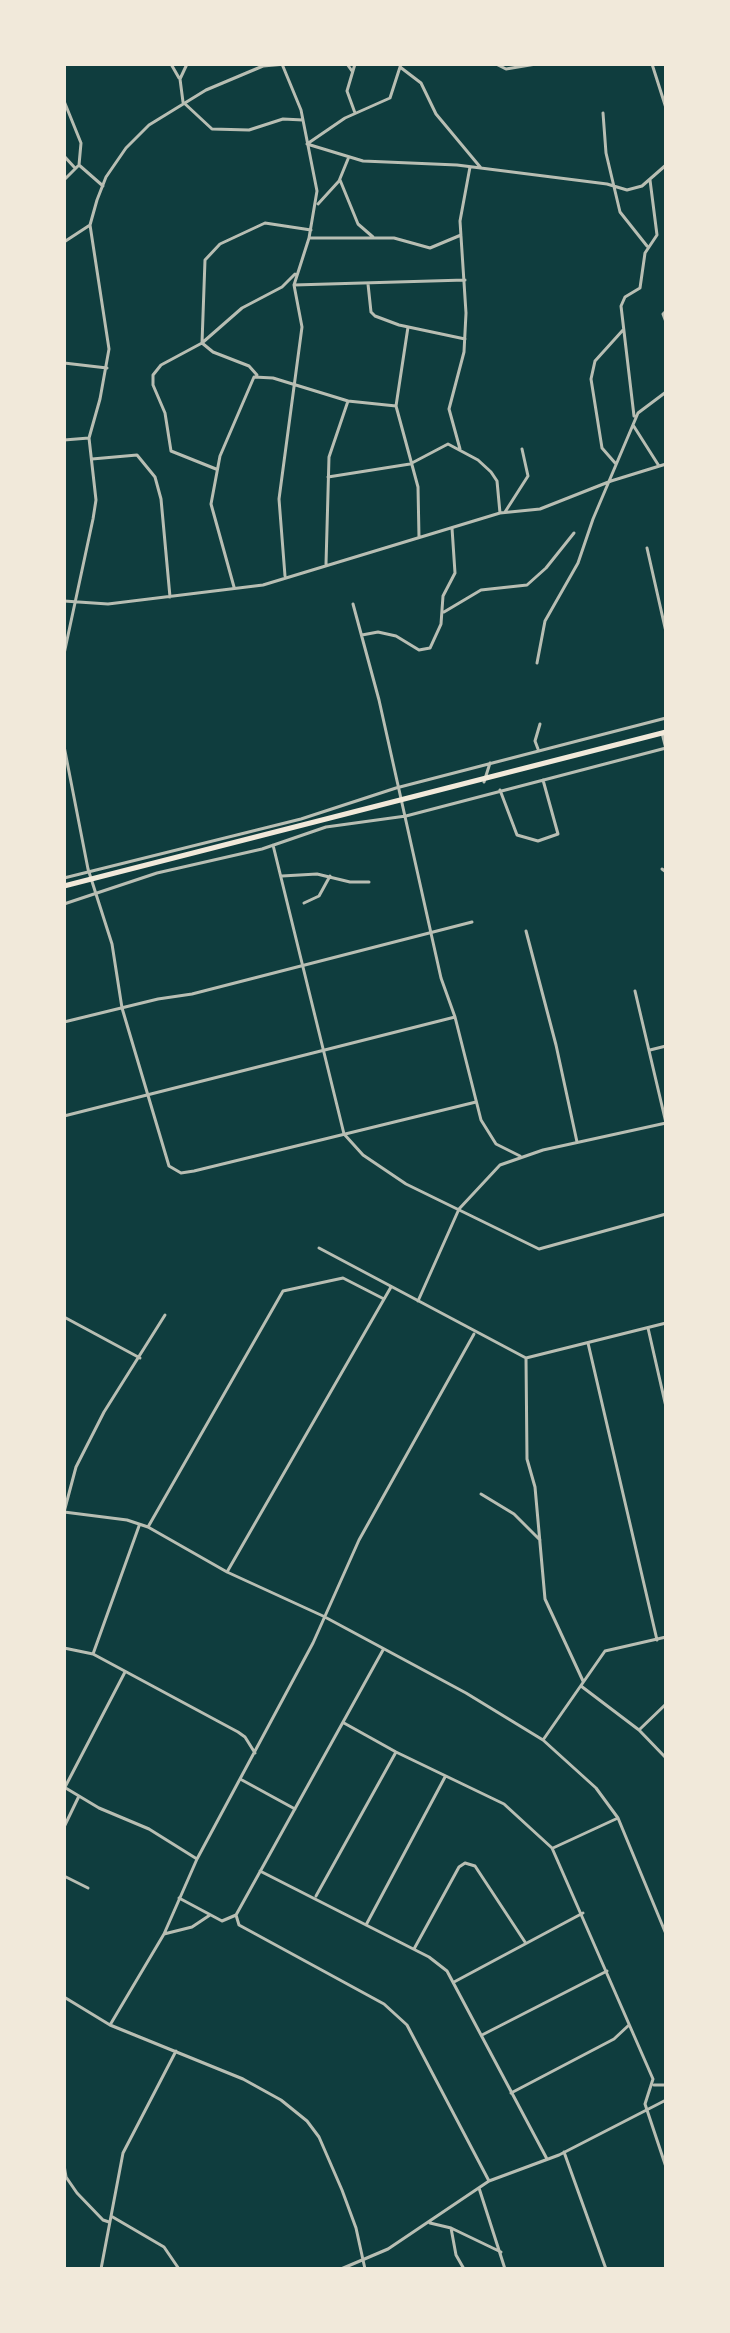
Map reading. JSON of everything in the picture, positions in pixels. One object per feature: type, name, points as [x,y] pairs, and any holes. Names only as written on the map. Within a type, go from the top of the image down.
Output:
[{"type":"highway","points":[[64,886],[400,800],[484,782],[664,733]]},
{"type":"street","points":[[171,64],[180,79],[183,102],[212,129],[221,132],[249,130],[283,119],[303,120]]},
{"type":"street","points":[[180,79],[187,64]]},
{"type":"street","points":[[64,654],[96,500],[89,438],[107,368],[108,332],[96,280],[90,225],[104,186],[126,148],[149,125],[183,102],[263,66],[283,64],[303,120],[317,206],[294,285],[302,327],[279,499],[285,578]]},
{"type":"street","points":[[347,64],[352,71]]},
{"type":"street","points":[[355,64],[347,91],[355,113]]},
{"type":"street","points":[[496,64],[506,69],[536,64]]},
{"type":"street","points":[[652,64],[666,108]]},
{"type":"street","points":[[307,144],[355,113],[392,96],[401,66],[421,83],[436,114],[481,168]]},
{"type":"street","points":[[64,101],[81,143],[77,167],[64,180]]},
{"type":"street","points":[[603,113],[606,153],[620,212],[647,246]]},
{"type":"street","points":[[307,144],[348,159],[481,168],[636,189],[666,165]]},
{"type":"street","points":[[64,156],[104,186]]},
{"type":"street","points":[[317,206],[340,180],[348,159]]},
{"type":"street","points":[[460,449],[449,417],[465,339],[461,211],[470,167]]},
{"type":"street","points":[[649,179],[658,225],[657,235],[647,246],[640,288],[623,300],[623,330],[634,423],[659,466]]},
{"type":"street","points":[[340,180],[358,224],[375,239]]},
{"type":"street","points":[[202,343],[203,270],[212,251],[265,223],[311,230]]},
{"type":"street","points":[[65,240],[90,225]]},
{"type":"street","points":[[658,225],[664,231]]},
{"type":"street","points":[[309,238],[394,238],[430,248],[461,235]]},
{"type":"street","points":[[216,469],[171,451],[165,413],[153,385],[153,375],[161,365],[202,343],[242,308],[282,287],[295,274]]},
{"type":"street","points":[[294,285],[465,280]]},
{"type":"street","points":[[368,284],[372,314],[408,327],[465,339]]},
{"type":"street","points":[[666,311],[663,314],[666,322]]},
{"type":"street","points":[[408,327],[396,406],[418,487],[419,537]]},
{"type":"street","points":[[617,465],[602,448],[591,379],[595,361],[623,330]]},
{"type":"street","points":[[202,343],[213,352],[249,366],[257,375],[348,401],[396,406]]},
{"type":"street","points":[[64,363],[107,368]]},
{"type":"street","points":[[234,587],[212,514],[216,469],[257,375]]},
{"type":"street","points":[[537,663],[545,621],[578,563],[593,519],[634,423],[646,406],[666,392]]},
{"type":"street","points":[[326,564],[330,451],[348,401]]},
{"type":"street","points":[[64,440],[89,438]]},
{"type":"street","points":[[328,477],[410,464],[441,445],[460,449],[485,466],[497,481],[503,512]]},
{"type":"street","points":[[503,512],[528,476],[522,449]]},
{"type":"street","points":[[91,459],[137,455],[155,477],[161,499],[170,597]]},
{"type":"street","points":[[64,601],[76,604],[170,597],[263,585],[503,512],[540,509],[611,481],[666,464]]},
{"type":"street","points":[[360,636],[378,632],[388,634],[414,649],[428,650],[439,630],[443,596],[455,573],[452,528]]},
{"type":"street","points":[[442,613],[481,590],[527,585],[574,533]]},
{"type":"street","points":[[647,548],[666,632]]},
{"type":"street","points":[[353,604],[379,700],[396,788],[406,816],[441,978],[455,1017],[481,1120],[496,1144],[520,1156]]},
{"type":"street","points":[[64,878],[88,869],[104,870],[301,819],[396,788],[666,718]]},
{"type":"street","points":[[538,749],[535,741],[540,724]]},
{"type":"street","points":[[64,904],[157,873],[273,845],[326,827],[406,816],[666,748],[664,733]]},
{"type":"street","points":[[64,746],[88,869],[112,944],[122,1008],[169,1166],[181,1173],[476,1102]]},
{"type":"street","points":[[484,782],[490,763]]},
{"type":"street","points":[[500,790],[517,835],[528,840],[547,839],[558,834],[543,779]]},
{"type":"street","points":[[273,845],[344,1134],[386,1172],[539,1249],[666,1214]]},
{"type":"street","points":[[281,876],[295,873],[330,876],[354,883],[369,882]]},
{"type":"street","points":[[304,903],[319,896],[330,876]]},
{"type":"street","points":[[64,1022],[472,922]]},
{"type":"street","points":[[526,931],[577,1142]]},
{"type":"street","points":[[418,1301],[459,1209],[500,1165],[520,1156],[666,1124],[635,991]]},
{"type":"street","points":[[64,1116],[455,1017]]},
{"type":"street","points":[[650,1050],[666,1046]]},
{"type":"street","points":[[319,1248],[474,1334],[526,1358],[666,1323]]},
{"type":"street","points":[[148,1527],[283,1291],[343,1278],[384,1299]]},
{"type":"street","points":[[227,1572],[391,1287]]},
{"type":"street","points":[[165,1315],[104,1412],[76,1467],[64,1512],[127,1520],[148,1527],[227,1572],[323,1616],[466,1693],[543,1740],[596,1788],[618,1818],[666,1934]]},
{"type":"street","points":[[64,1317],[140,1358]]},
{"type":"street","points":[[648,1328],[666,1407]]},
{"type":"street","points":[[110,2025],[164,1934],[197,1859],[318,1633],[359,1540],[474,1334]]},
{"type":"street","points":[[588,1342],[657,1640]]},
{"type":"street","points":[[526,1358],[527,1459],[535,1487],[545,1599],[582,1684],[639,1730],[666,1758]]},
{"type":"street","points":[[481,1494],[514,1514],[541,1540]]},
{"type":"street","points":[[93,1654],[139,1525]]},
{"type":"street","points":[[543,1740],[605,1651],[666,1637]]},
{"type":"street","points":[[64,1648],[93,1654],[245,1737],[255,1753]]},
{"type":"street","points":[[179,1898],[226,1921],[236,1915],[383,1650]]},
{"type":"street","points":[[125,1672],[64,1788],[149,1829],[197,1859]]},
{"type":"street","points":[[639,1730],[666,1704]]},
{"type":"street","points":[[344,1723],[445,1777],[504,1804],[552,1848],[583,1913],[654,2085]]},
{"type":"street","points":[[316,1897],[396,1752]]},
{"type":"street","points":[[366,1925],[445,1777]]},
{"type":"street","points":[[240,1779],[295,1809]]},
{"type":"street","points":[[64,1827],[79,1796]]},
{"type":"street","points":[[552,1848],[618,1818]]},
{"type":"street","points":[[414,1949],[459,1867],[465,1863],[475,1866],[525,1942]]},
{"type":"street","points":[[260,1871],[316,1897],[438,1964],[454,1982],[547,2159]]},
{"type":"street","points":[[64,1876],[88,1888]]},
{"type":"street","points":[[454,1982],[583,1913]]},
{"type":"street","points":[[164,1934],[192,1927],[210,1915]]},
{"type":"street","points":[[236,1915],[239,1925],[384,2004],[407,2025],[489,2181]]},
{"type":"street","points":[[482,2035],[607,1970]]},
{"type":"street","points":[[64,1997],[110,2025],[243,2079],[281,2100],[307,2121],[319,2137],[342,2190],[356,2228],[365,2269]]},
{"type":"street","points":[[511,2093],[614,2039],[629,2025]]},
{"type":"street","points":[[101,2269],[127,2142],[176,2051]]},
{"type":"street","points":[[654,2085],[666,2085]]},
{"type":"street","points":[[654,2085],[645,2102],[666,2167]]},
{"type":"street","points":[[341,2269],[429,2223],[489,2181],[564,2152],[666,2100]]},
{"type":"street","points":[[564,2152],[606,2269]]},
{"type":"street","points":[[64,2165],[66,2177],[77,2193],[103,2220],[110,2222]]},
{"type":"street","points":[[479,2188],[501,2252],[503,2269]]},
{"type":"street","points":[[111,2216],[124,2227],[164,2247],[179,2269]]},
{"type":"street","points":[[429,2223],[451,2228],[501,2252]]},
{"type":"street","points":[[451,2228],[456,2255],[464,2269]]}]
